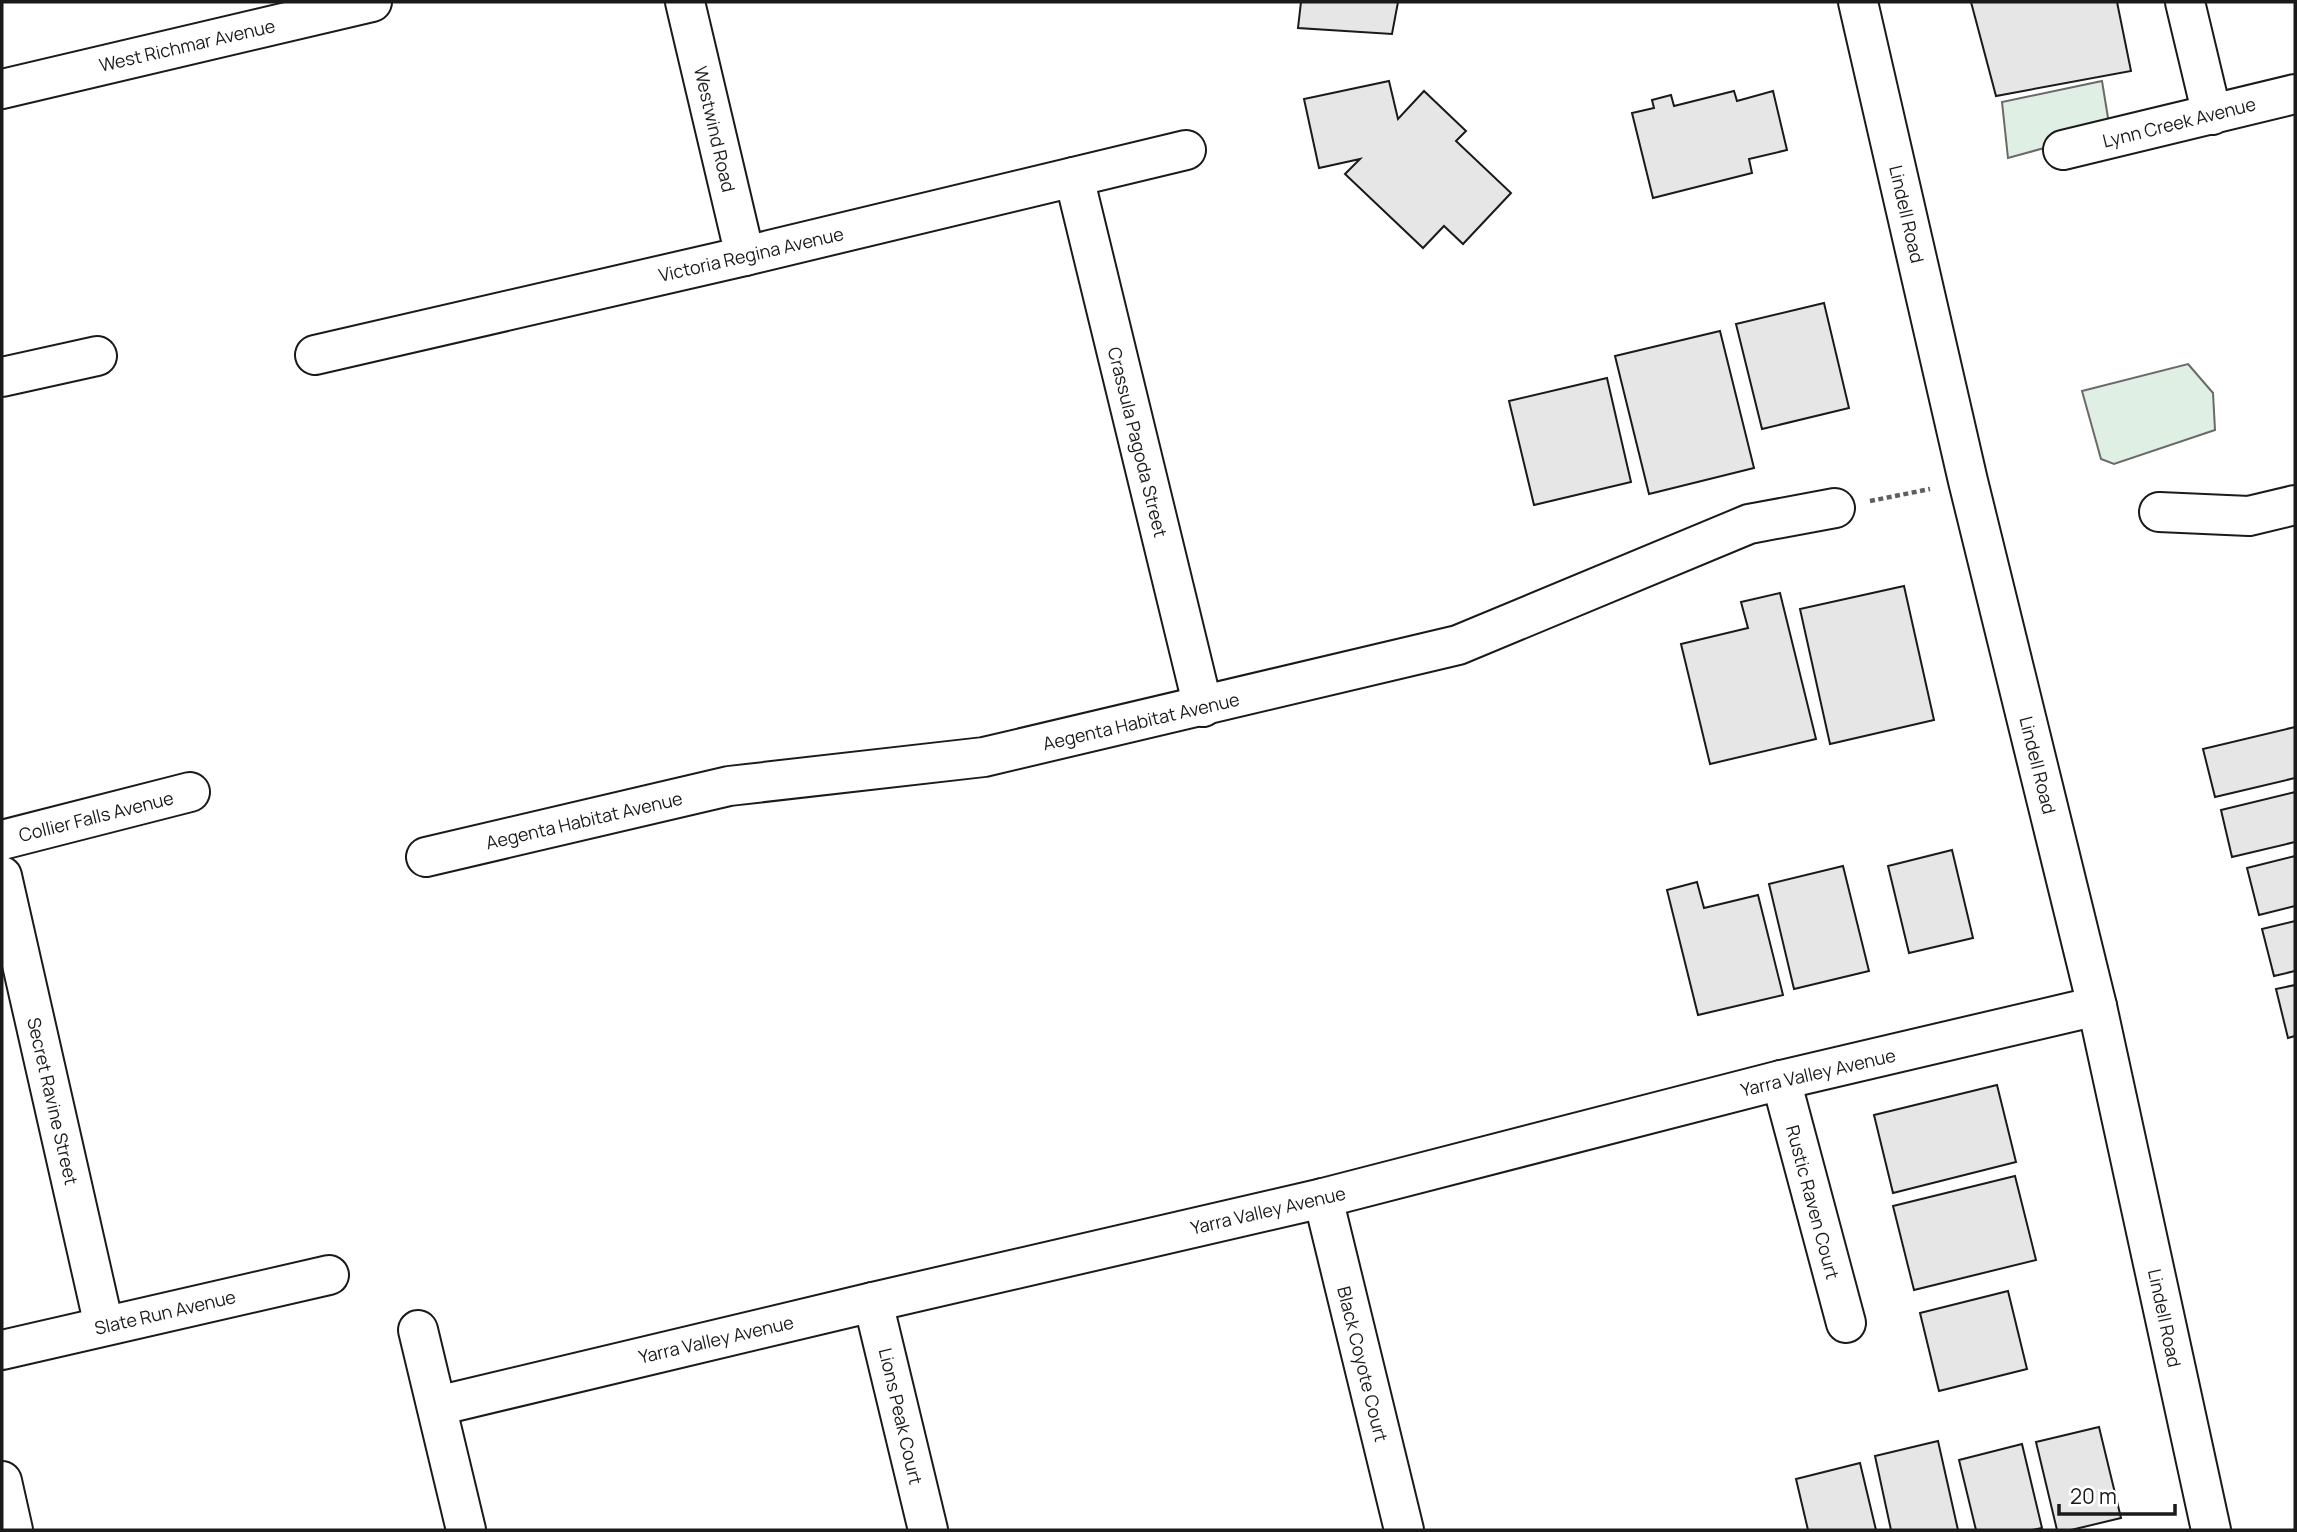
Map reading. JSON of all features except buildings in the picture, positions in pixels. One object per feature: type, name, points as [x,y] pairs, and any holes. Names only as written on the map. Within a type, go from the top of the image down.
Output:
[{"type":"street","name":"West Richmar Avenue","points":[[2,89],[372,2]]},
{"type":"street","name":"Westwind Road","points":[[685,2],[745,256]]},
{"type":"street","name":"Lindell Road","points":[[1858,2],[1968,481],[2097,1006],[2211,1530]]},
{"type":"street","points":[[2185,2],[2212,115]]},
{"type":"street","name":"Lynn Creek Avenue","points":[[2063,150],[2295,94]]},
{"type":"street","name":"Victoria Regina Avenue","points":[[315,355],[745,256],[1186,150]]},
{"type":"street","name":"Crassula Pagoda Street","points":[[1074,177],[1203,707]]},
{"type":"street","points":[[2,377],[97,356]]},
{"type":"street","points":[[2159,512],[2249,516],[2295,505]]},
{"type":"street","name":"Aegenta Habitat Avenue","points":[[426,857],[729,786],[984,757],[1458,645],[1749,524],[1835,508]]},
{"type":"street","name":"Collier Falls Avenue","points":[[2,840],[190,792]]},
{"type":"street","name":"Secret Ravine Street","points":[[2,876],[104,1326]]},
{"type":"street","name":"Yarra Valley Avenue","points":[[437,1406],[873,1301],[1323,1198],[1781,1080],[2097,1006]]},
{"type":"street","name":"Rustic Raven Court","points":[[1781,1080],[1846,1323]]},
{"type":"street","name":"Black Coyote Court","points":[[1323,1198],[1404,1530]]},
{"type":"street","name":"Slate Run Avenue","points":[[2,1350],[329,1275]]},
{"type":"street","name":"Lions Peak Court","points":[[873,1301],[928,1530]]},
{"type":"street","points":[[418,1330],[466,1530]]},
{"type":"street","points":[[2,1481],[13,1530]]},
{"type":"path","points":[[1835,508],[1968,481]]},
{"type":"green space","points":[[2102,81],[2110,130],[2008,158],[2002,102]]},
{"type":"green space","points":[[2188,364],[2213,393],[2215,430],[2114,464],[2101,459],[2082,391]]}]
